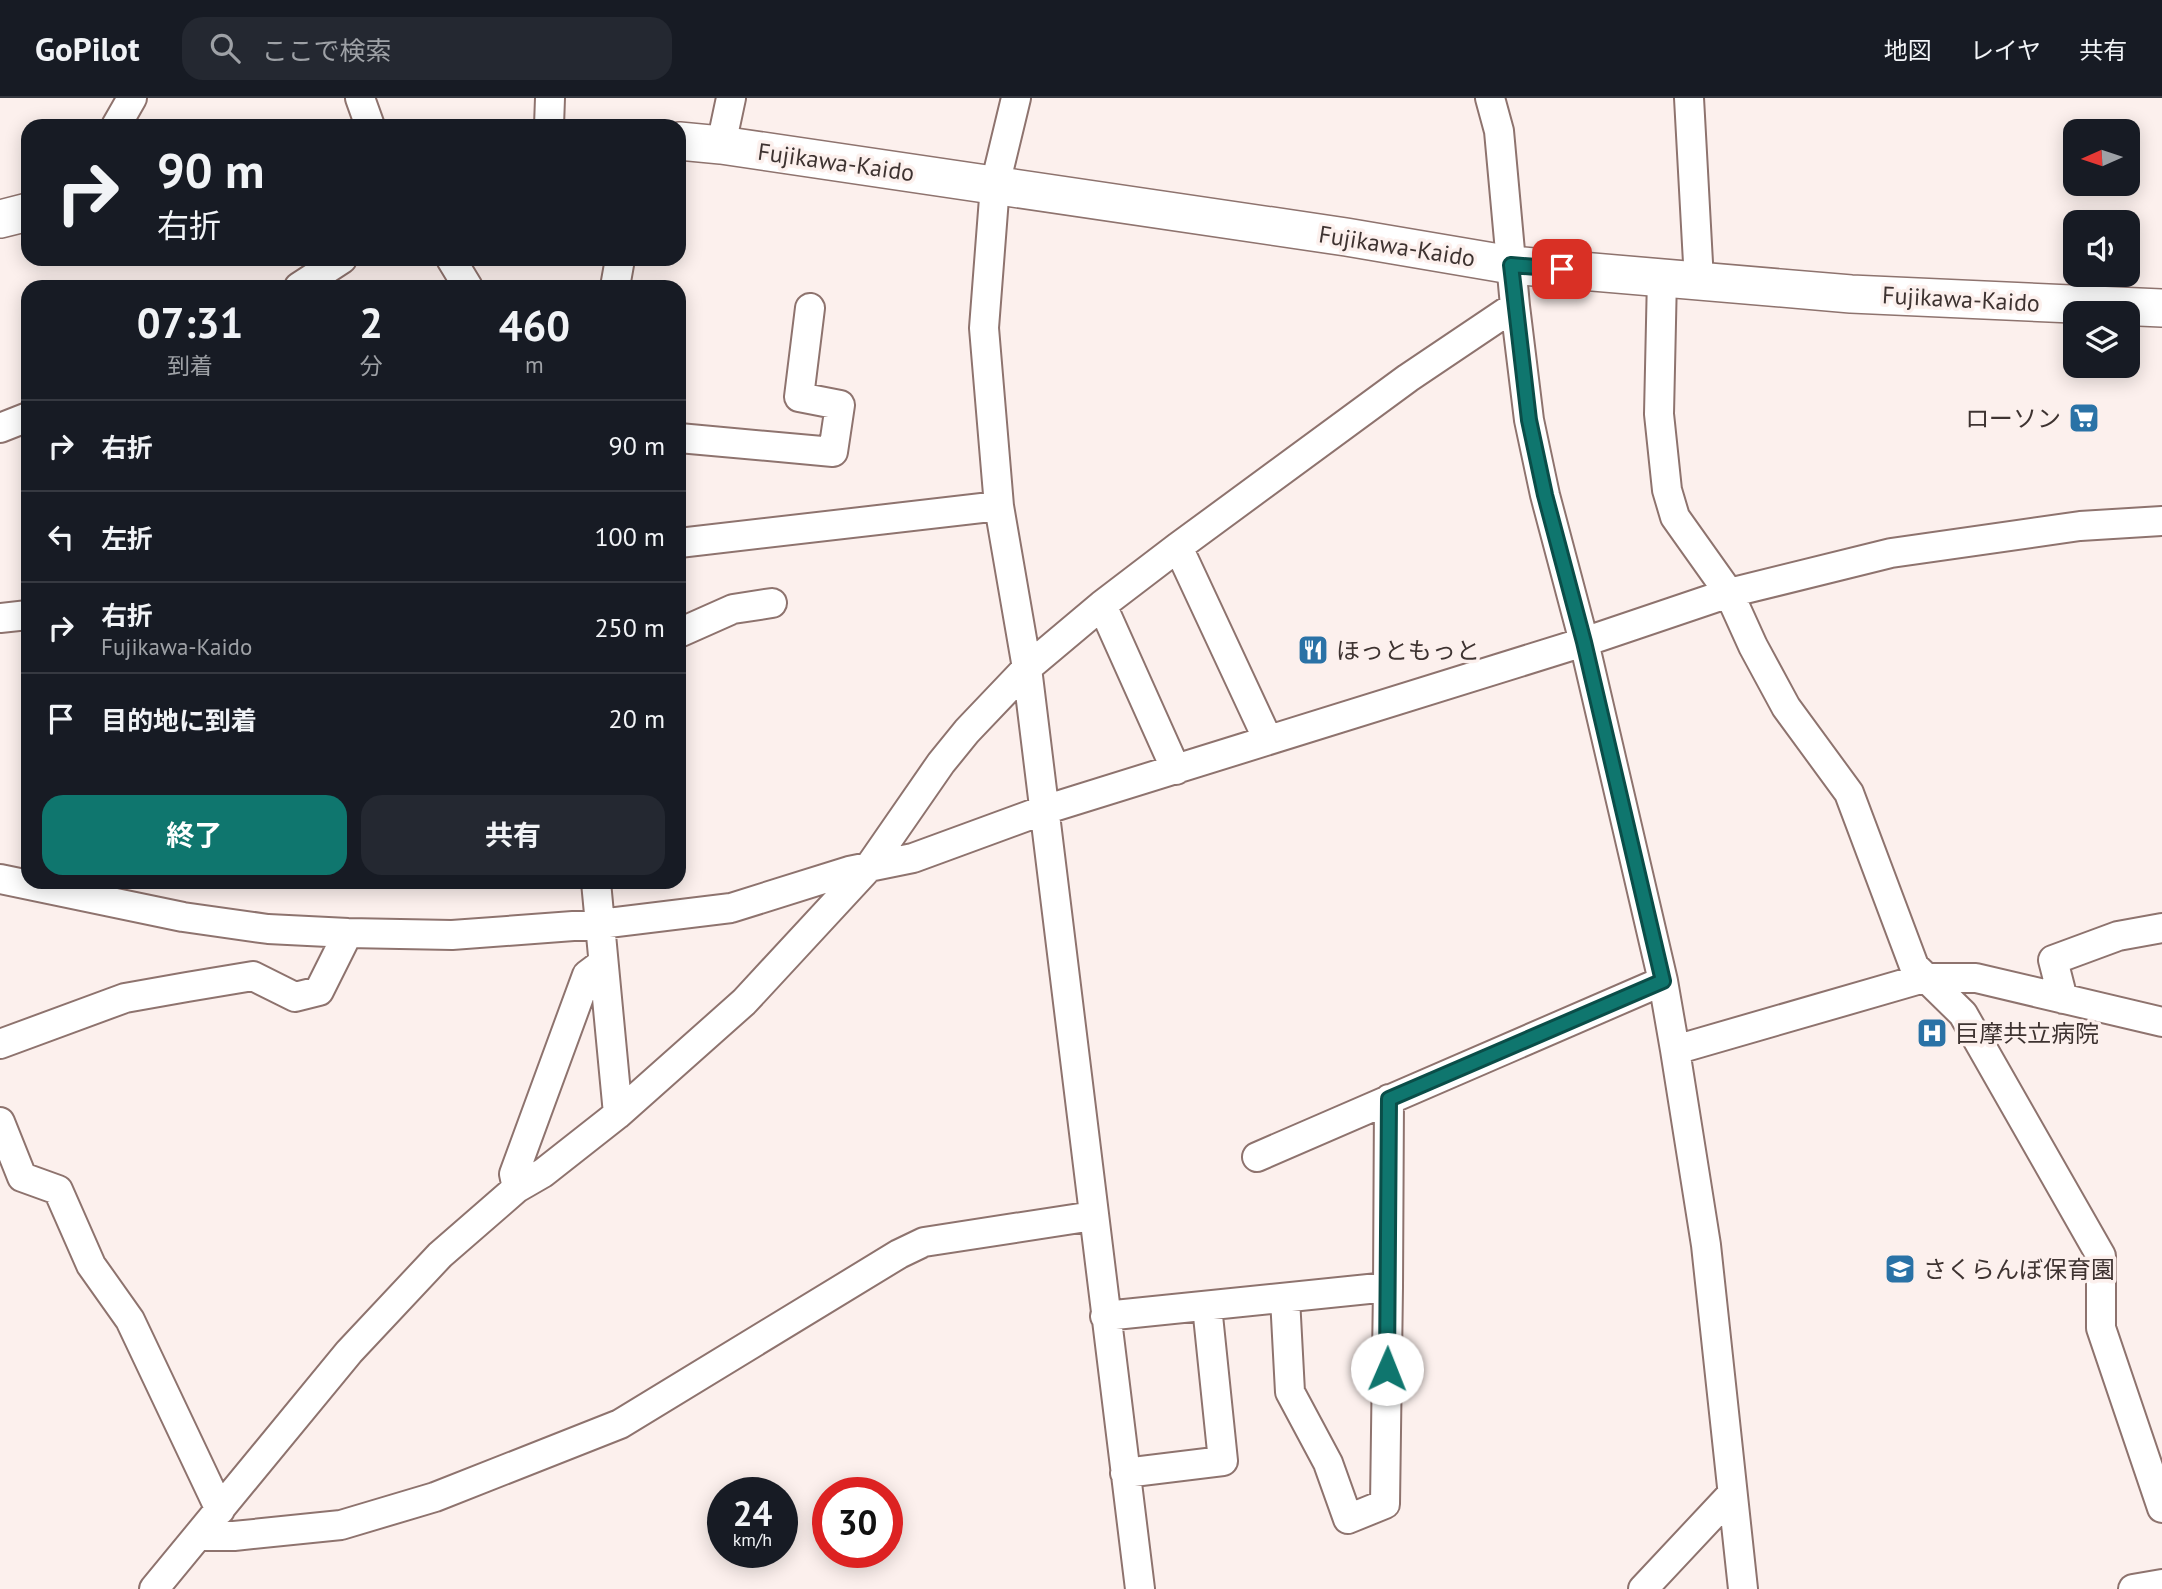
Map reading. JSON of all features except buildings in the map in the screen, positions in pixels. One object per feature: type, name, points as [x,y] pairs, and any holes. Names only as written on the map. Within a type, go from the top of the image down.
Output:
[{"type":"main road","name":"Fujikawa-Kaido","points":[[686,142],[1346,237],[1511,265],[1851,294],[2162,308]]},
{"type":"main road","points":[[0,219],[21,214]]},
{"type":"street","points":[[120,119],[132,98]]},
{"type":"street","points":[[360,98],[368,119]]},
{"type":"street","points":[[549,119],[550,98]]},
{"type":"street","points":[[721,145],[731,98]]},
{"type":"street","points":[[1016,98],[995,185],[984,328],[999,506],[1027,668],[1140,1589]]},
{"type":"street","points":[[1490,98],[1499,131],[1515,306],[1529,420],[1663,981],[1675,1051],[1706,1245],[1743,1589]]},
{"type":"street","points":[[1689,98],[1699,281]]},
{"type":"street","points":[[1662,277],[1659,414],[1667,490],[1675,517],[1729,593],[1753,646],[1786,707],[1849,793],[1914,966],[1963,1014],[2101,1256],[2101,1328],[2162,1508]]},
{"type":"street","points":[[154,1589],[349,1352],[440,1255],[517,1188],[543,1173],[618,1114],[744,1002],[869,867],[967,731],[1027,668],[1102,605],[1178,547],[1408,379],[1515,306]]},
{"type":"street","points":[[686,439],[833,452],[840,405],[799,397],[810,308]]},
{"type":"street","points":[[0,428],[21,420]]},
{"type":"street","points":[[686,542],[999,506]]},
{"type":"street","points":[[48,889],[183,917],[268,929],[348,933],[452,935],[600,924],[731,908],[869,867],[914,858],[1044,810],[1584,642],[1729,593],[1891,553],[2080,526],[2162,521]]},
{"type":"street","points":[[1178,547],[1268,740]]},
{"type":"street","points":[[686,630],[733,609],[772,603]]},
{"type":"street","points":[[1102,605],[1176,770]]},
{"type":"street","points":[[0,618],[21,616]]},
{"type":"street","points":[[0,879],[21,883]]},
{"type":"street","points":[[597,889],[618,1114]]},
{"type":"street","points":[[2063,999],[2053,960],[2118,936],[2162,928]]},
{"type":"street","points":[[0,1044],[125,998],[253,976],[295,997],[320,991],[348,933]]},
{"type":"street","points":[[517,1188],[514,1174],[587,975],[603,963]]},
{"type":"street","points":[[1675,1051],[1924,978],[1976,978],[2162,1022]]},
{"type":"street","points":[[1257,1157],[1663,981]]},
{"type":"street","points":[[1285,1298],[1290,1392],[1328,1463],[1348,1519],[1385,1504],[1389,1099]]},
{"type":"street","points":[[0,1122],[11,1179],[58,1190],[91,1265],[130,1320],[220,1510]]},
{"type":"street","points":[[198,1536],[234,1536],[341,1525],[435,1497],[620,1424],[899,1254],[924,1242],[1093,1216]]},
{"type":"street","points":[[1105,1316],[1388,1287]]},
{"type":"street","points":[[1125,1473],[1223,1461],[1207,1306]]},
{"type":"street","points":[[1643,1589],[1732,1494]]},
{"type":"street","points":[[2133,1589],[2162,1584]]},
{"type":"place","name":"ローソン","points":[[2084,418]]},
{"type":"place","name":"ほっともっと","points":[[1313,650]]},
{"type":"place","name":"巨摩共立病院","points":[[1932,1033]]},
{"type":"place","name":"さくらんぼ保育園","points":[[1900,1269]]},
{"type":"route","points":[[1387,1369],[1389,1099],[1663,981],[1584,642],[1545,495],[1529,420],[1521,365],[1511,265],[1562,269]]}]
